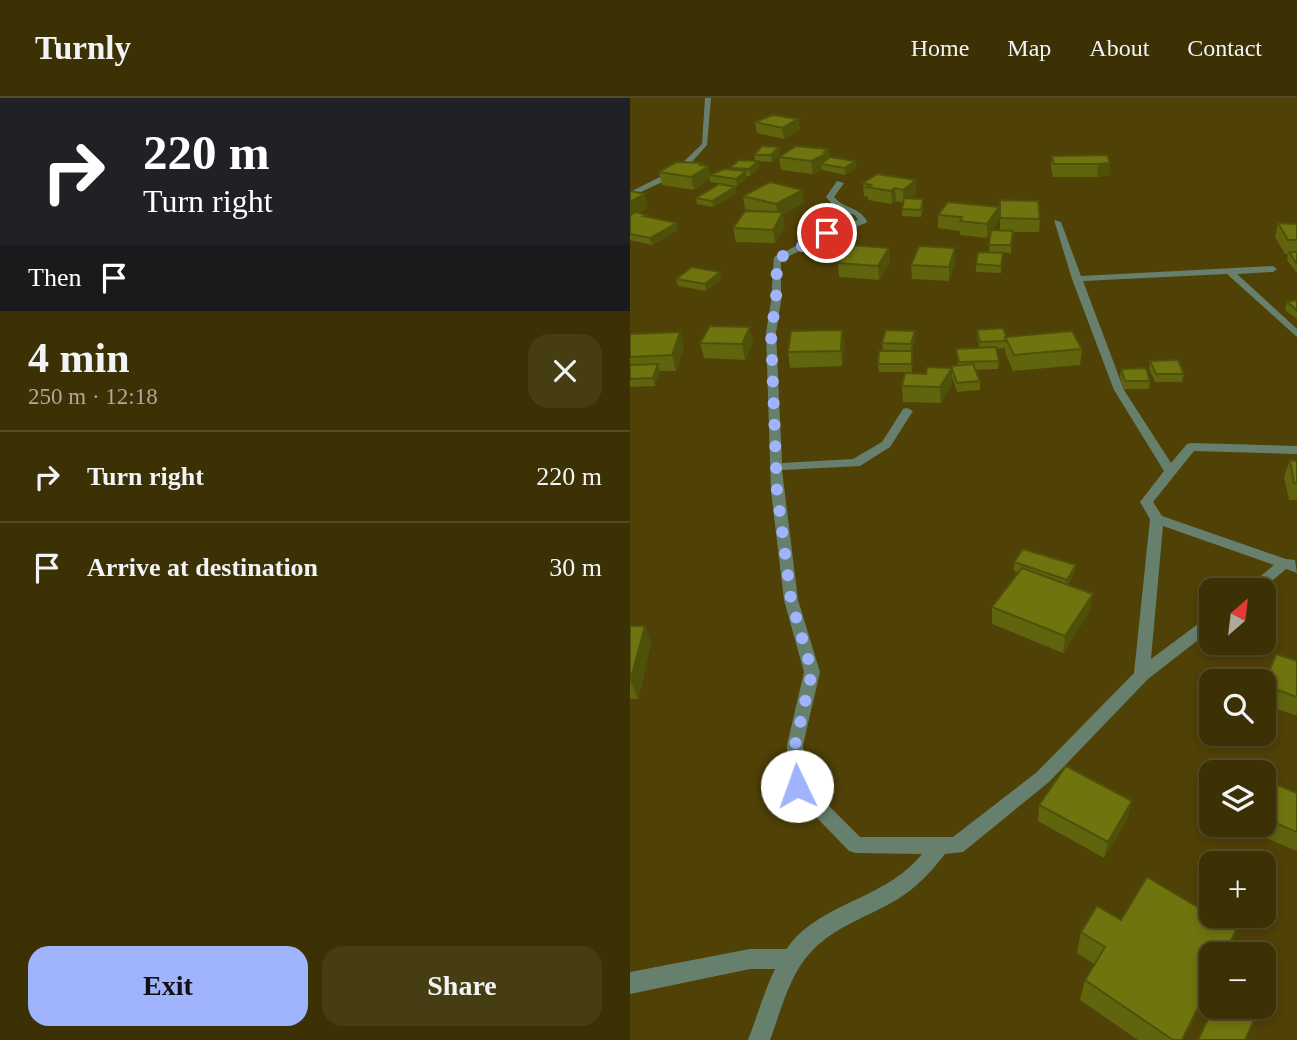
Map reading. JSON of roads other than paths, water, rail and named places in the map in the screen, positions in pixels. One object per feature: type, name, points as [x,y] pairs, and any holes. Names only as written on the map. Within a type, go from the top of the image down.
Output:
[{"type":"street","points":[[630,195],[679,171],[705,144],[708,98]]},
{"type":"street","points":[[840,183],[830,197],[839,207],[858,213],[863,221],[827,233],[777,259],[776,301],[771,333],[776,467],[791,600],[812,672],[795,745],[797,786],[856,845],[956,846],[1043,777],[1142,675],[1199,631]]},
{"type":"street","points":[[1057,222],[1119,390],[1171,472]]},
{"type":"street","points":[[1077,279],[1273,268]]},
{"type":"street","points":[[1229,271],[1297,334]]},
{"type":"street","points":[[776,467],[856,463],[886,444],[907,411]]},
{"type":"street","points":[[1292,565],[1157,519],[1146,502],[1191,447],[1297,450]]},
{"type":"street","points":[[1142,675],[1157,519]]},
{"type":"street","points":[[1271,578],[1292,565]]},
{"type":"street","points":[[759,1040],[792,959],[815,934],[907,884],[926,867],[940,846]]},
{"type":"street","points":[[630,983],[750,958],[792,959]]}]
